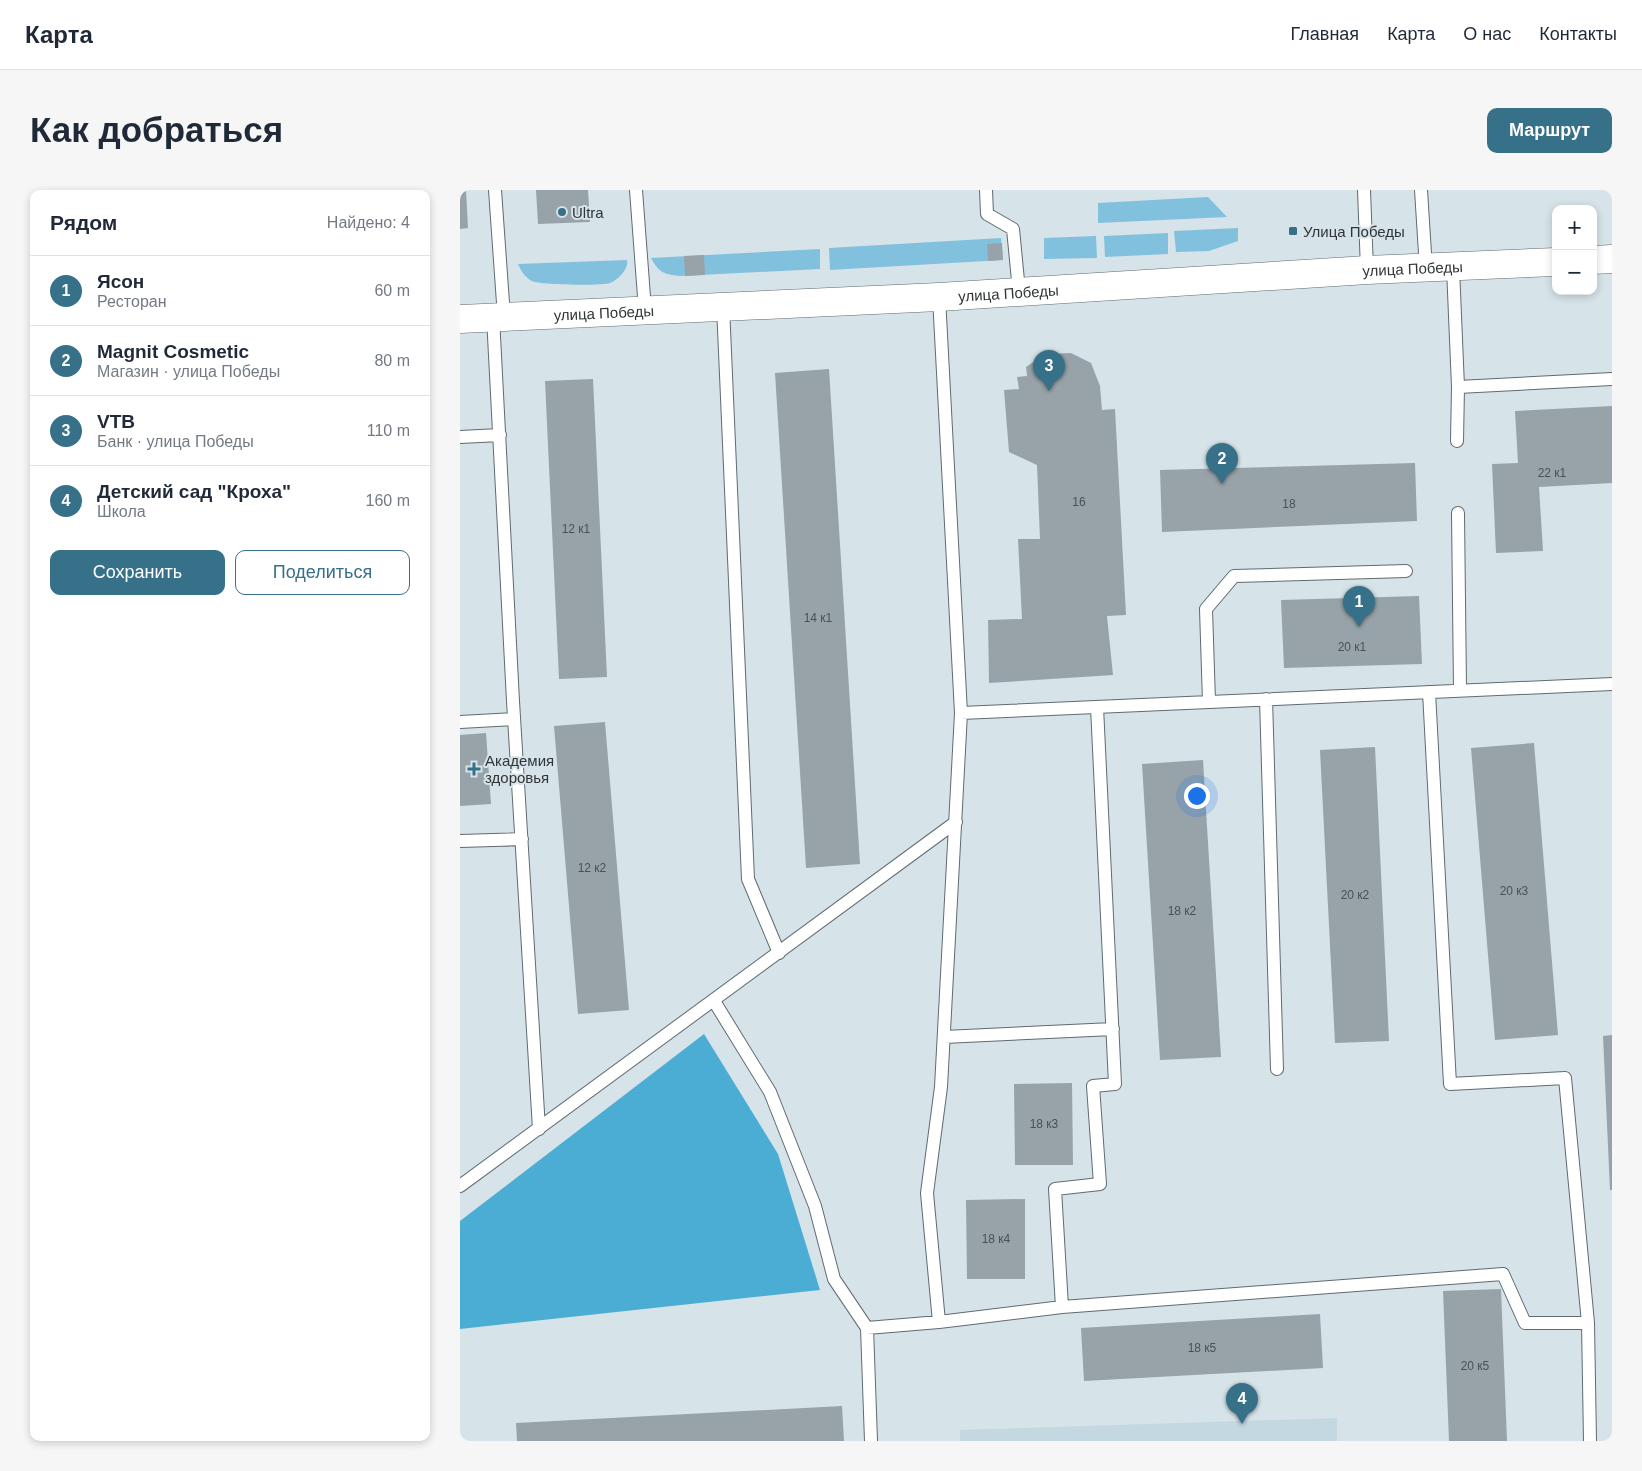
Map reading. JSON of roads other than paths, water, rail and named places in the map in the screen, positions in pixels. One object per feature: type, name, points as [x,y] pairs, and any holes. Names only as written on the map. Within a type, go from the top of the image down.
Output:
[{"type":"main road","points":[[1597,260],[1612,259]]},
{"type":"main road","name":"улица Победы","points":[[460,319],[938,297],[1367,270],[1453,268],[1552,262]]},
{"type":"lane","points":[[495,190],[500,435],[514,719],[538,1129]]},
{"type":"lane","points":[[636,190],[645,310]]},
{"type":"lane","points":[[986,190],[987,214],[1013,229],[1019,291]]},
{"type":"lane","points":[[1364,190],[1367,270]]},
{"type":"lane","points":[[1421,190],[1426,269]]},
{"type":"lane","points":[[1453,268],[1458,387],[1457,441]]},
{"type":"lane","points":[[938,297],[961,713],[941,1087],[927,1193],[940,1322]]},
{"type":"lane","points":[[723,306],[748,879],[779,953]]},
{"type":"lane","points":[[1458,387],[1612,379]]},
{"type":"lane","points":[[460,437],[500,435]]},
{"type":"lane","points":[[1458,513],[1460,689]]},
{"type":"lane","points":[[1209,702],[1206,609],[1234,576],[1406,571]]},
{"type":"lane","points":[[961,713],[1266,700],[1460,689],[1612,684]]},
{"type":"lane","points":[[1429,692],[1450,1084],[1565,1078],[1588,1323],[1590,1441]]},
{"type":"lane","points":[[1266,700],[1277,1069]]},
{"type":"lane","points":[[1062,1307],[1055,1189],[1100,1184],[1093,1086],[1115,1084],[1097,707]]},
{"type":"lane","points":[[460,722],[514,719]]},
{"type":"lane","points":[[460,1186],[956,822]]},
{"type":"lane","points":[[460,841],[522,839]]},
{"type":"lane","points":[[714,1001],[770,1092],[815,1206],[834,1279],[867,1328],[871,1441]]},
{"type":"lane","points":[[944,1038],[1112,1029]]},
{"type":"lane","points":[[867,1328],[940,1322],[1062,1307],[1503,1274],[1525,1323],[1588,1323]]},
{"type":"place","name":"Ultra","points":[[562,212]]},
{"type":"place","name":"Улица Победы","points":[[1293,231]]},
{"type":"place","name":"VTB","points":[[1049,391]]},
{"type":"place","name":"Magnit Cosmetic","points":[[1222,484]]},
{"type":"place","name":"Ясон","points":[[1359,627]]},
{"type":"place","name":"Академия здоровья","points":[[474,769]]},
{"type":"place","name":"Детский сад \"Кроха\"","points":[[1242,1424]]}]
